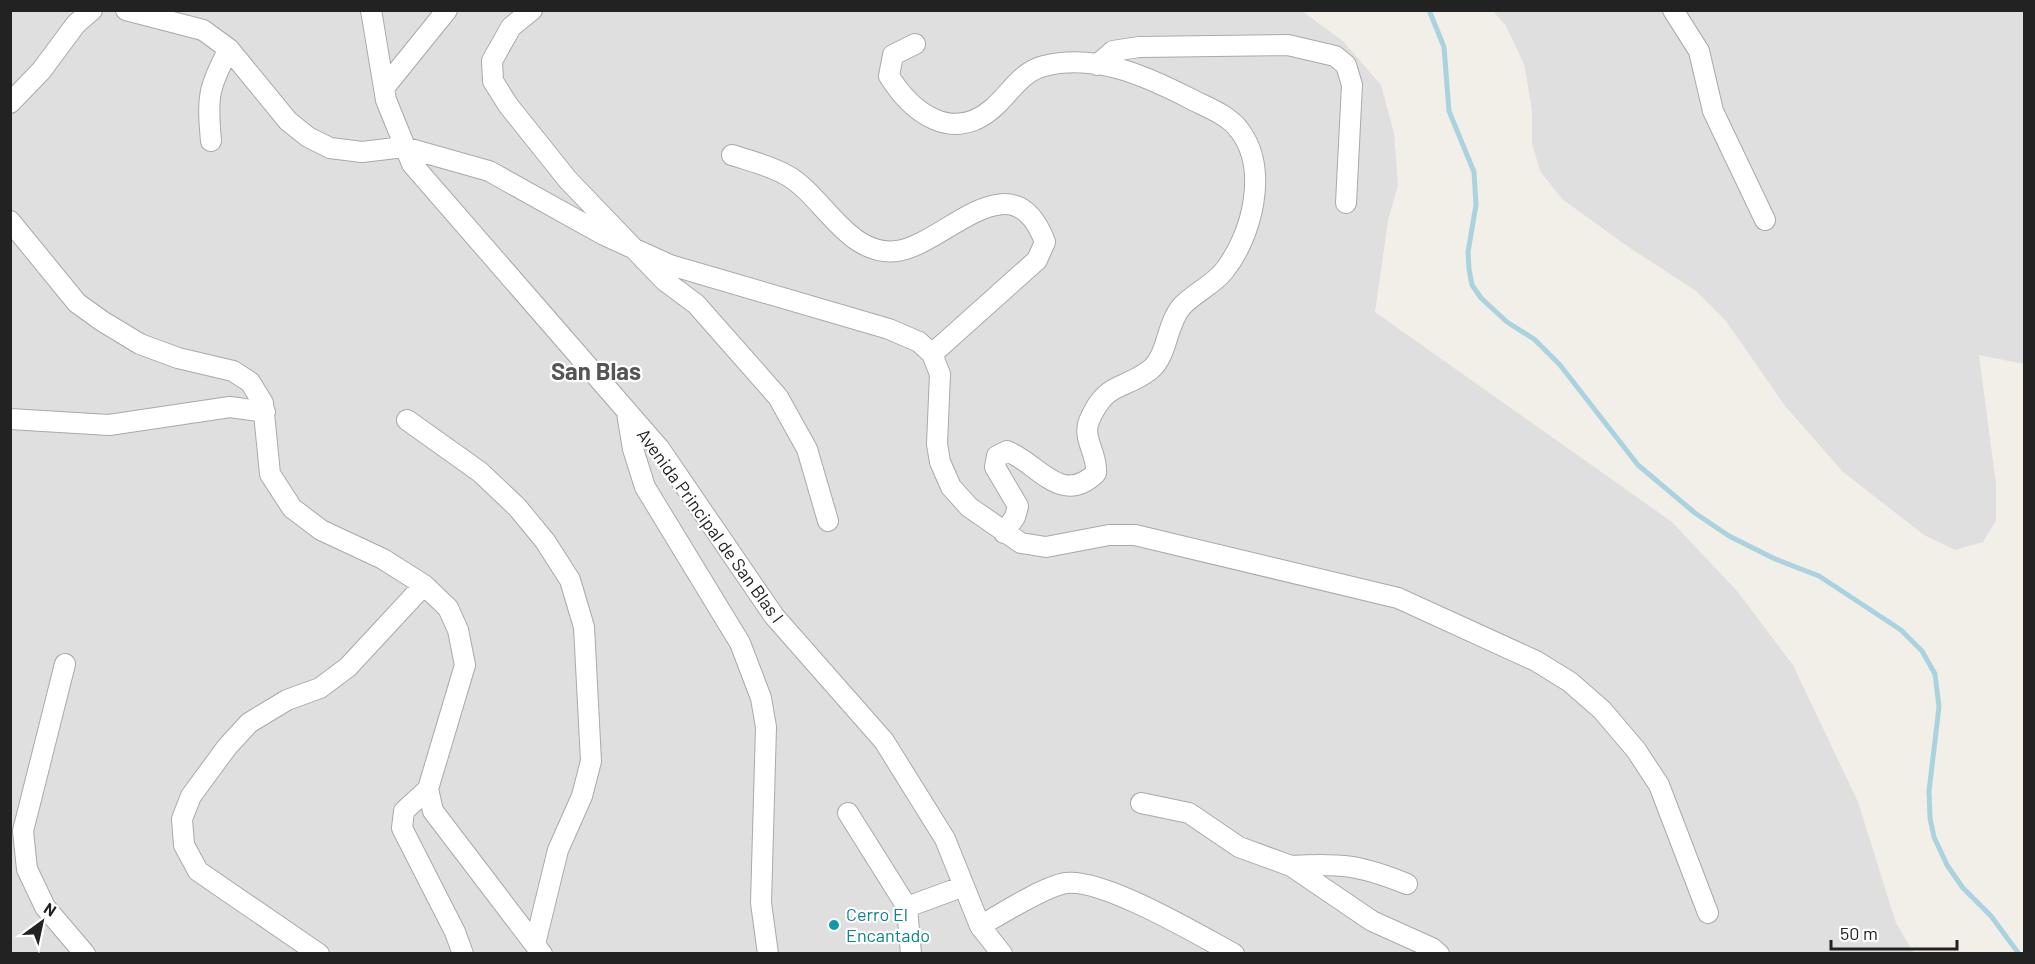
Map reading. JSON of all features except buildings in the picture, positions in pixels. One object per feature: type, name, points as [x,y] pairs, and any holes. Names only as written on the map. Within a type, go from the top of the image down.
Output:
[{"type":"street","points":[[10,103],[41,71],[76,24],[92,10]]},
{"type":"street","points":[[126,10],[203,30],[229,49],[288,121],[308,137],[330,148],[362,152],[405,147],[489,171],[604,235],[670,265],[890,329],[919,342],[932,354],[940,374],[937,444],[940,462],[951,487],[969,507],[1021,543],[1046,547],[1109,535],[1135,535],[1197,548],[1398,598],[1536,661],[1570,682],[1602,710],[1636,750],[1659,785],[1708,913]]},
{"type":"street","points":[[384,88],[447,10]]},
{"type":"street","points":[[532,10],[512,27],[492,60],[492,81],[508,105],[568,180],[665,281],[696,304],[778,397],[807,449],[828,521]]},
{"type":"street","points":[[1673,10],[1699,51],[1713,111],[1765,220]]},
{"type":"street","name":"Avenida Principal de San Blas I","points":[[373,12],[384,88],[411,165],[658,448],[774,616],[884,741],[945,839],[980,926],[1002,954]]},
{"type":"street","points":[[915,44],[893,56],[889,75],[897,89],[930,119],[952,124],[975,120],[993,109],[1029,72],[1044,66],[1076,62],[1097,65],[1130,70],[1151,78],[1222,115],[1240,130],[1251,150],[1255,166],[1253,198],[1240,245],[1232,260],[1221,274],[1182,306],[1173,319],[1157,362],[1150,370],[1110,389],[1088,423],[1087,435],[1097,462],[1096,473],[1086,483],[1075,486],[1058,483],[1042,476],[1022,456],[1007,451],[997,456],[995,467],[1018,506],[1015,517],[1004,533]]},
{"type":"street","points":[[1097,65],[1113,51],[1139,47],[1288,45],[1335,56],[1346,65],[1352,85],[1346,203]]},
{"type":"street","points":[[211,141],[207,103],[215,75],[229,49]]},
{"type":"street","points":[[732,155],[786,174],[805,187],[852,238],[877,248],[895,251],[914,246],[986,206],[1004,204],[1023,211],[1039,227],[1045,242],[1037,260],[932,354]]},
{"type":"street","points":[[10,221],[77,303],[140,344],[178,358],[233,371],[250,382],[263,403],[265,412],[270,474],[292,508],[321,530],[382,559],[424,585],[448,609],[458,630],[465,665],[428,789],[433,811],[450,837],[539,949]]},
{"type":"street","points":[[10,419],[109,425],[230,407],[265,412]]},
{"type":"street","points":[[627,413],[633,449],[645,487],[740,643],[761,698],[766,727],[761,903],[768,954]]},
{"type":"street","points":[[407,420],[480,472],[518,507],[545,541],[570,580],[584,627],[591,761],[582,796],[558,850],[539,949]]},
{"type":"street","points":[[319,954],[198,871],[184,845],[182,819],[191,796],[227,747],[249,723],[287,700],[320,688],[348,667],[424,585]]},
{"type":"street","points":[[65,664],[22,831],[27,869],[45,907],[85,954]]},
{"type":"street","points":[[428,789],[404,811],[402,828],[455,932],[463,954]]},
{"type":"street","points":[[1141,803],[1189,813],[1239,847],[1257,856],[1290,867],[1372,921],[1432,948],[1439,954]]},
{"type":"street","points":[[848,813],[907,907],[911,954]]},
{"type":"street","points":[[1290,867],[1333,863],[1353,865],[1407,884]]},
{"type":"street","points":[[980,926],[1057,885],[1082,883],[1142,905],[1234,954]]},
{"type":"street","points":[[907,907],[964,886]]},
{"type":"shaded area","points":[[10,11],[1302,11],[1343,41],[1381,85],[1394,133],[1398,185],[1388,221],[1375,312],[1672,522],[1737,591],[1793,665],[1858,802],[1896,923],[1914,953],[11,953]]},
{"type":"shaded area","points":[[1493,11],[2024,11],[2024,364],[1979,355],[1996,484],[1996,521],[1983,542],[1955,550],[1924,535],[1843,472],[1785,406],[1726,321],[1696,291],[1627,246],[1562,199],[1540,171],[1532,143],[1532,110],[1524,64],[1506,26]]},
{"type":"waterway","points":[[1429,10],[1444,47],[1449,111],[1474,172],[1476,205],[1468,252],[1472,285],[1481,298],[1507,322],[1534,339],[1560,365],[1638,465],[1695,513],[1729,536],[1775,559],[1819,576],[1901,630],[1922,651],[1935,674],[1939,707],[1929,791],[1930,818],[1934,837],[1947,865],[1963,888],[1991,916],[2019,954]]},
{"type":"place","name":"Cerro El Encantado","points":[[834,925]]},
{"type":"district","name":"San Blas","points":[[596,372]]}]
